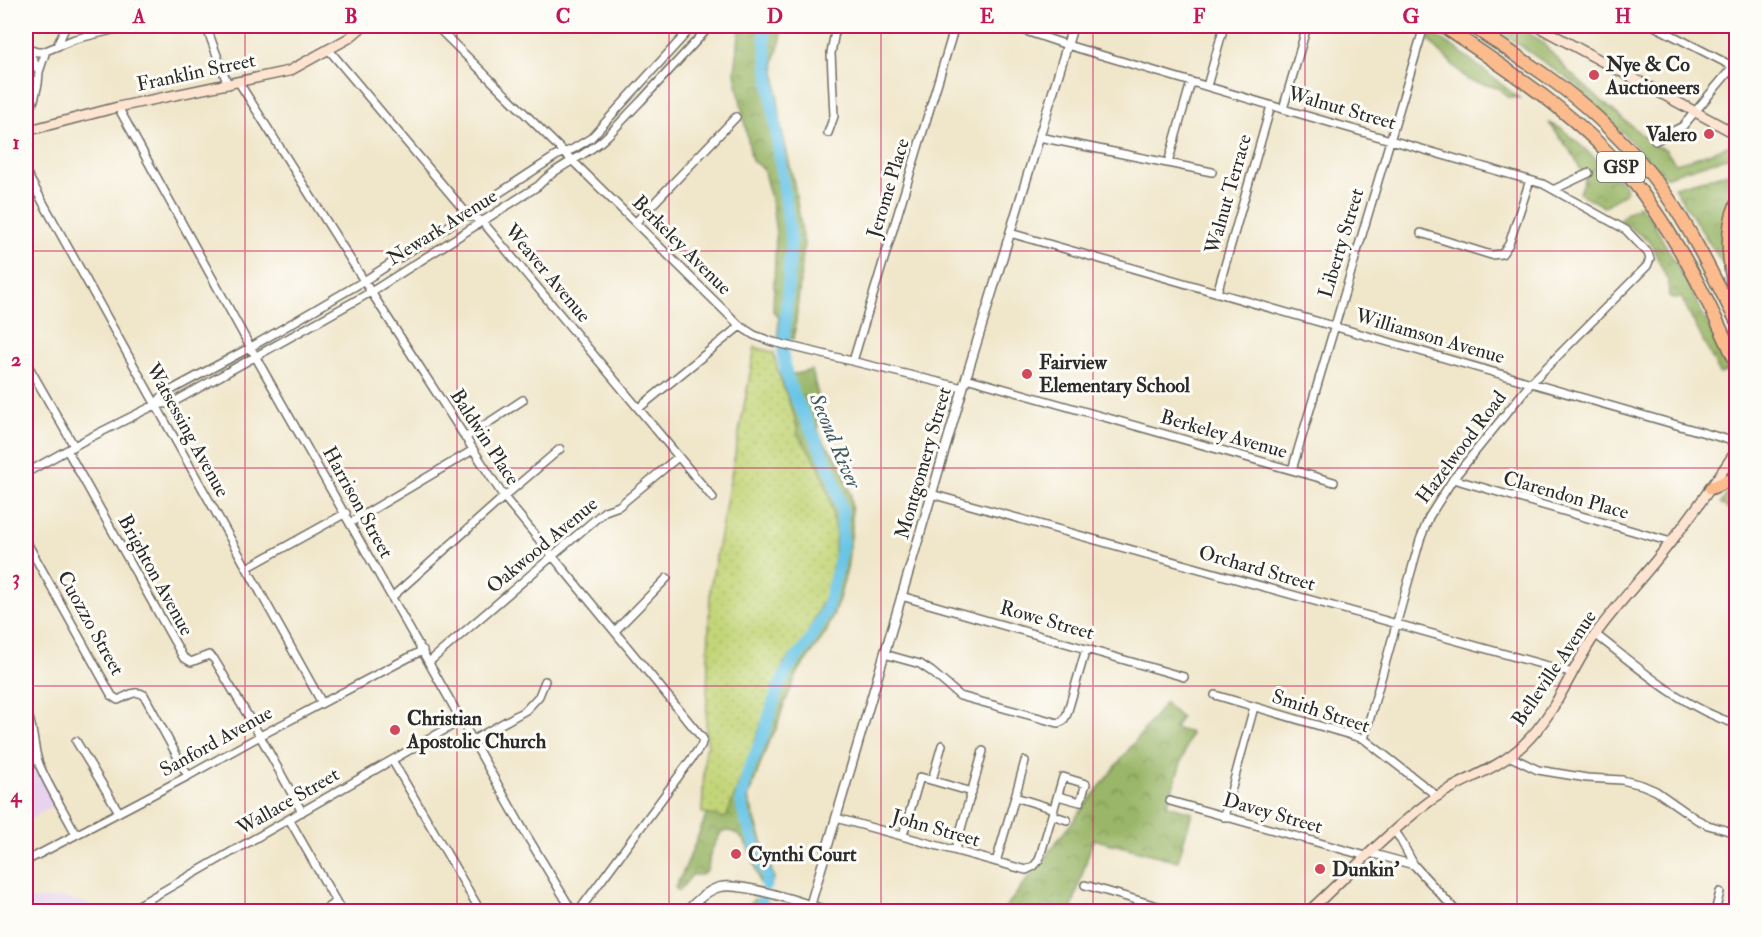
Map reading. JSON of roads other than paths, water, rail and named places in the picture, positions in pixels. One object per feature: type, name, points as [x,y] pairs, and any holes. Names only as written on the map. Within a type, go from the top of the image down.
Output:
[{"type":"highway","name":"GSP","points":[[1443,26],[1541,94],[1600,145],[1626,173],[1672,235],[1700,285],[1737,362]]},
{"type":"highway","name":"GSP","points":[[1472,26],[1587,108],[1641,164],[1666,194],[1687,226],[1737,320]]},
{"type":"highway","points":[[1737,205],[1730,226],[1729,245],[1737,295]]},
{"type":"highway","points":[[1712,488],[1728,481],[1737,481]]},
{"type":"main road","name":"Franklin Street","points":[[26,131],[118,107],[289,71],[349,38],[363,26]]},
{"type":"main road","points":[[1408,26],[1424,27]]},
{"type":"main road","points":[[1537,26],[1737,134]]},
{"type":"main road","name":"Belleville Avenue","points":[[1308,912],[1394,831],[1437,796],[1491,768],[1522,746],[1546,719],[1595,634],[1671,542],[1737,451]]},
{"type":"street","points":[[57,46],[66,26]]},
{"type":"street","points":[[27,47],[37,52],[46,51],[75,39],[129,26]]},
{"type":"street","points":[[206,26],[228,85]]},
{"type":"street","name":"Berkeley Avenue","points":[[436,26],[740,326],[754,335],[773,342],[963,388]]},
{"type":"street","name":"Newark Avenue","points":[[155,405],[164,394],[364,281],[556,156],[593,136],[693,26]]},
{"type":"street","name":"Newark Avenue","points":[[26,473],[155,405],[172,403],[371,292],[538,186],[548,175],[581,157],[605,139],[710,26]]},
{"type":"street","points":[[828,133],[834,117],[831,48],[836,26]]},
{"type":"street","name":"Jerome Place","points":[[853,361],[955,26]]},
{"type":"street","name":"Walnut Street","points":[[1011,26],[1271,106],[1530,180],[1555,189],[1626,230],[1648,253]]},
{"type":"street","name":"Montgomery Street","points":[[810,909],[1072,26]]},
{"type":"street","points":[[1207,86],[1224,26]]},
{"type":"street","points":[[1283,109],[1307,26]]},
{"type":"street","points":[[1654,26],[1736,66],[1683,126],[1655,141]]},
{"type":"street","name":"Liberty Street","points":[[1292,470],[1424,27]]},
{"type":"street","points":[[27,47],[39,72]]},
{"type":"street","name":"Weaver Avenue","points":[[329,50],[468,215],[482,221],[713,498]]},
{"type":"street","points":[[26,117],[34,100],[39,72],[46,51]]},
{"type":"street","name":"Baldwin Place","points":[[238,81],[504,497],[703,739],[701,746],[578,912]]},
{"type":"street","points":[[1168,163],[1191,82]]},
{"type":"street","name":"Walnut Terrace","points":[[1217,293],[1271,106]]},
{"type":"street","name":"Harrison Street","points":[[118,107],[255,356],[346,513],[524,831],[573,912]]},
{"type":"street","points":[[636,222],[736,117]]},
{"type":"street","points":[[1039,137],[1212,172]]},
{"type":"street","name":"Watsessing Avenue","points":[[26,172],[322,703]]},
{"type":"street","points":[[1555,189],[1589,173]]},
{"type":"street","points":[[1421,233],[1491,255],[1502,254],[1509,244],[1530,180]]},
{"type":"street","name":"Williamson Avenue","points":[[1010,233],[1446,357],[1737,444]]},
{"type":"street","name":"Hazelwood Road","points":[[1364,738],[1428,518],[1453,479],[1531,383],[1647,266],[1650,259],[1648,253]]},
{"type":"street","points":[[639,408],[740,326]]},
{"type":"street","points":[[26,362],[70,448]]},
{"type":"street","name":"Berkeley Avenue","points":[[966,378],[1334,482]]},
{"type":"street","points":[[465,438],[523,400]]},
{"type":"street","name":"Brighton Avenue","points":[[70,448],[183,657],[191,662],[209,655],[214,659],[302,812]]},
{"type":"street","points":[[392,597],[560,449]]},
{"type":"street","points":[[350,523],[473,450]]},
{"type":"street","name":"Oakwood Avenue","points":[[429,662],[605,511],[619,506],[678,457]]},
{"type":"street","name":"Clarendon Place","points":[[1453,479],[1671,542]]},
{"type":"street","name":"Orchard Street","points":[[932,494],[1573,673]]},
{"type":"street","points":[[247,568],[346,513]]},
{"type":"street","name":"Cuozzo Street","points":[[26,541],[112,696],[118,700],[134,693],[144,694],[189,776]]},
{"type":"street","points":[[615,631],[667,578]]},
{"type":"street","name":"Rowe Street","points":[[902,596],[1184,677]]},
{"type":"street","points":[[1595,634],[1689,705],[1737,724]]},
{"type":"street","points":[[884,654],[920,664],[960,696],[1058,723],[1063,721],[1067,714],[1086,649]]},
{"type":"street","name":"Sanford Avenue","points":[[26,861],[423,650]]},
{"type":"street","points":[[473,740],[526,710],[539,696],[545,681]]},
{"type":"street","name":"Smith Street","points":[[1215,695],[1364,738],[1437,796]]},
{"type":"street","points":[[1224,817],[1254,707]]},
{"type":"street","points":[[26,710],[39,765],[76,834]]},
{"type":"street","name":"Wallace Street","points":[[130,910],[462,720]]},
{"type":"street","points":[[76,741],[119,812]]},
{"type":"street","points":[[932,780],[942,745]]},
{"type":"street","points":[[955,850],[982,751]]},
{"type":"street","points":[[1509,756],[1538,770],[1587,778],[1622,780],[1642,785],[1656,791],[1696,819],[1708,825],[1737,833]]},
{"type":"street","points":[[392,760],[481,912]]},
{"type":"street","points":[[996,862],[1025,761]]},
{"type":"street","points":[[903,835],[920,777],[972,792]]},
{"type":"street","points":[[1053,812],[1058,796],[1064,777],[1086,784],[1080,802],[1058,796]]},
{"type":"street","points":[[1015,797],[1068,820]]},
{"type":"street","name":"Davey Street","points":[[1170,801],[1368,855],[1414,864]]},
{"type":"street","name":"John Street","points":[[836,818],[1026,870],[1039,860],[1053,812]]},
{"type":"street","points":[[289,819],[342,912]]},
{"type":"street","points":[[1394,831],[1414,864],[1457,912]]},
{"type":"street","points":[[1084,885],[1178,912]]},
{"type":"street","points":[[686,912],[709,891],[735,886],[774,895],[810,909],[831,912]]},
{"type":"street","points":[[1715,912],[1720,892]]},
{"type":"street","points":[[321,912],[336,902]]},
{"type":"waterway","name":"Second River","points":[[765,26],[773,110],[791,240],[783,356],[793,393],[832,473],[842,510],[842,544],[826,611],[809,642],[789,667],[777,691],[741,798],[743,812],[767,877],[766,885]]},
{"type":"waterway","name":"Second River","points":[[759,912],[762,901]]},
{"type":"place","name":"Nye & Co Auctioneers","points":[[1594,75]]},
{"type":"place","name":"Valero","points":[[1709,134]]},
{"type":"place","name":"Fairview Elementary School","points":[[1027,374]]},
{"type":"place","name":"Christian Apostolic Church","points":[[395,730]]},
{"type":"place","name":"Cynthi Court","points":[[736,854]]},
{"type":"place","name":"Dunkin'","points":[[1320,869]]}]
